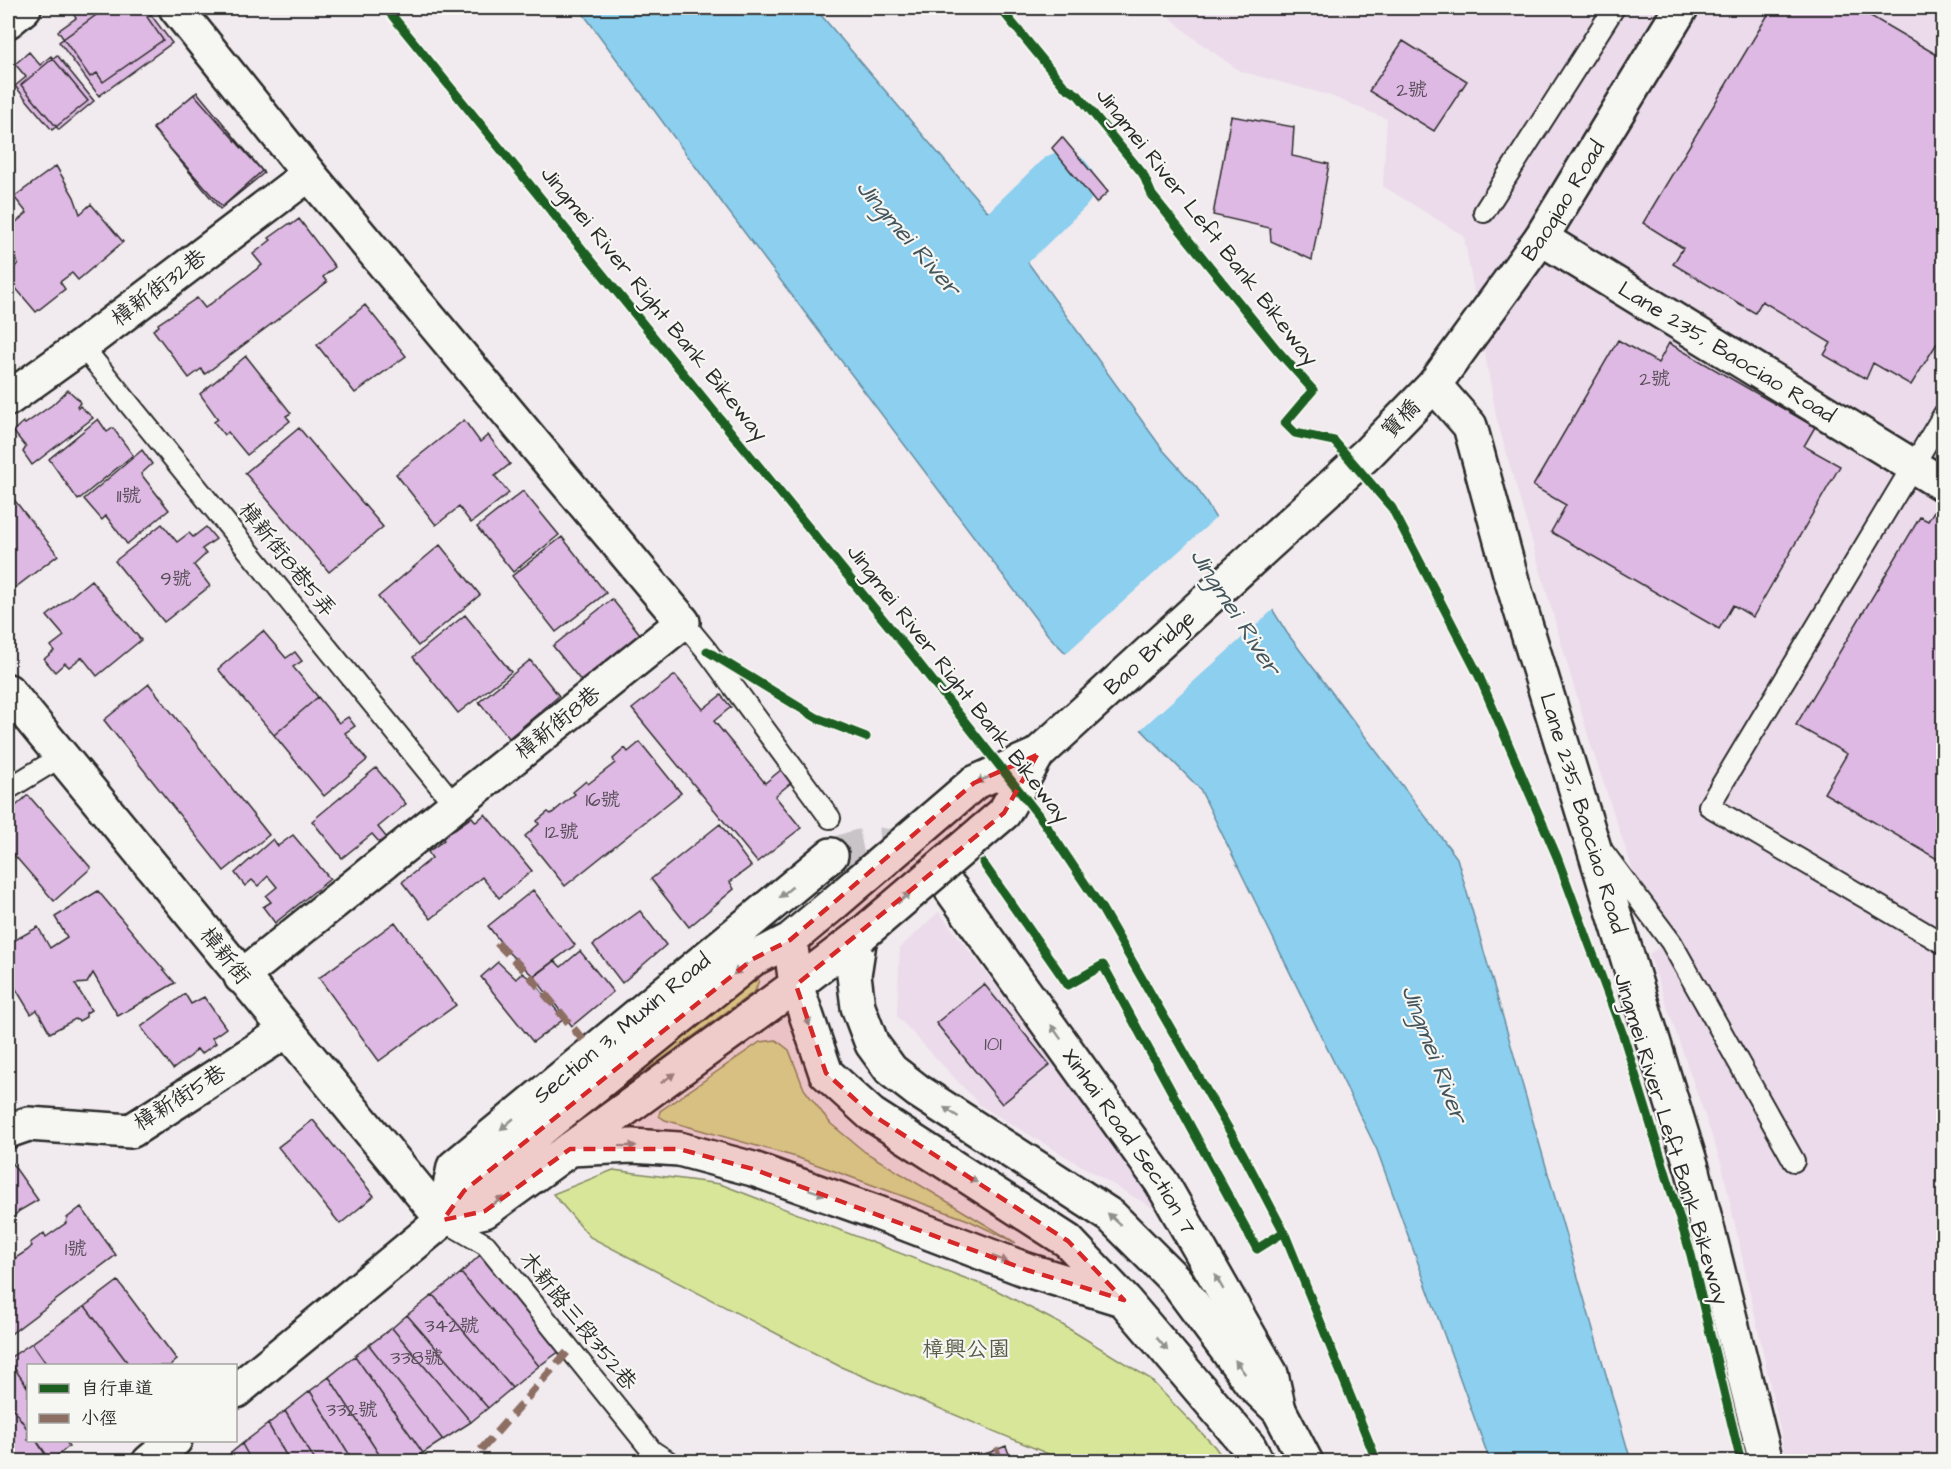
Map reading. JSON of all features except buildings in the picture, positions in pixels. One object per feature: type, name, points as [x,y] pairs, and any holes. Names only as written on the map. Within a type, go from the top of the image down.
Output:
[{"type":"street","points":[[8,21],[24,8]]},
{"type":"street","points":[[176,8],[309,174],[682,622]]},
{"type":"street","name":"Baoqiao Road","points":[[1434,385],[1541,238],[1681,8]]},
{"type":"street","name":"樟新街32巷","points":[[8,399],[82,346],[309,174]]},
{"type":"street","name":"Lane 235, Baociao Road","points":[[1541,238],[1944,485]]},
{"type":"street","name":"Lane 235, Baociao Road","points":[[1434,385],[1470,426],[1512,581],[1693,1171],[1766,1461]]},
{"type":"street","name":"寶橋","points":[[1368,453],[1434,385]]},
{"type":"street","name":"Bao Bridge","points":[[860,936],[1004,813],[1037,756],[1368,453]]},
{"type":"street","name":"樟新街8巷","points":[[241,977],[682,622]]},
{"type":"street","name":"樟新街","points":[[8,691],[443,1220]]},
{"type":"street","name":"Bao Bridge","points":[[832,905],[974,783],[1037,756]]},
{"type":"street","name":"Section 3, Muxin Road","points":[[443,1220],[454,1167],[831,855]]},
{"type":"street","name":"Xinhai Road Section 7","points":[[951,889],[1162,1183],[1271,1374],[1279,1410]]},
{"type":"street","name":"Section 3, Muxin Road","points":[[237,1390],[443,1220],[464,1191],[753,958],[790,940],[832,905]]},
{"type":"street","points":[[860,936],[854,975],[858,1007],[872,1044],[891,1070],[918,1091],[1111,1216],[1175,1280],[1252,1384],[1279,1410],[1306,1461]]},
{"type":"street","name":"Section 3, Muxin Road","points":[[443,1220],[485,1211],[860,936]]},
{"type":"street","points":[[790,940],[796,985],[826,1073],[871,1114],[1068,1241],[1124,1300],[1249,1447],[1257,1461]]},
{"type":"street","name":"樟新街5巷","points":[[18,1127],[131,1131],[286,1031]]},
{"type":"street","points":[[570,1149],[632,1146],[679,1149],[753,1169],[1027,1269],[1124,1300]]},
{"type":"street","points":[[149,1461],[173,1442]]},
{"type":"lane","points":[[1484,212],[1614,8]]},
{"type":"lane","name":"樟新街8巷5弄","points":[[82,346],[455,805]]},
{"type":"lane","points":[[1944,414],[1709,806],[1944,944]]},
{"type":"lane","points":[[682,622],[707,651],[830,818]]},
{"type":"lane","points":[[8,789],[62,756]]},
{"type":"lane","points":[[1589,834],[1671,942],[1794,1161]]},
{"type":"lane","name":"木新路三段352巷","points":[[443,1220],[486,1245],[652,1451],[669,1461]]},
{"type":"highlighted area","points":[[1037,755],[1004,813],[796,985],[826,1073],[871,1114],[1068,1241],[1124,1300],[1027,1270],[753,1169],[679,1149],[570,1149],[485,1211],[443,1220],[464,1191],[753,959],[790,940],[974,783]]},
{"type":"shaded area","points":[[1160,8],[1943,8],[1943,1461],[1787,1461],[1722,1165],[1649,954],[1659,948],[1590,742],[1497,420],[1464,236],[1383,186],[1387,119],[1329,95],[1240,71],[1191,36]]},
{"type":"shaded area","points":[[939,912],[1120,1147],[1163,1214],[981,1106],[897,1016],[900,948]]},
{"type":"green space","points":[[755,976],[759,980],[755,991],[513,1168]]},
{"type":"green space","points":[[776,1040],[789,1050],[804,1089],[831,1124],[865,1152],[1016,1243],[968,1220],[796,1157],[665,1120],[659,1116],[660,1111],[760,1042]]},
{"type":"green space","name":"樟興公園","points":[[613,1170],[720,1184],[996,1290],[1061,1324],[1149,1378],[1215,1447],[1225,1461],[1065,1461],[841,1367],[590,1237],[553,1194]]},
{"type":"water","name":"Jingmei River","points":[[579,8],[815,8],[1011,239],[1163,450],[1197,488],[1287,633],[1457,858],[1631,1461],[1490,1461],[1377,1150],[1200,789],[1048,635],[723,204]]},
{"type":"pier","points":[[1218,516],[1275,608],[1139,731],[1064,655]]},
{"type":"waterway","name":"Jingmei River","points":[[951,293],[1063,184]]},
{"type":"tunnel","points":[[831,855],[862,846],[882,844],[915,859],[951,889]]},
{"type":"marked path","points":[[497,943],[530,976],[583,1040]]},
{"type":"marked path","points":[[481,1450],[570,1349]]},
{"type":"marked path","points":[[975,1462],[1000,1450]]},
{"type":"cycle path","name":"Jingmei River Right Bank Bikeway","points":[[386,8],[913,656],[1043,821],[1102,909],[1243,1154],[1284,1232],[1377,1462]]},
{"type":"cycle path","name":"Jingmei River Left Bank Bikeway","points":[[1000,8],[1064,86],[1078,95],[1143,174],[1152,195],[1278,351],[1313,390],[1285,423],[1295,433],[1334,441],[1392,508],[1479,676],[1557,857],[1623,1035],[1691,1255],[1741,1462]]},
{"type":"cycle path","points":[[707,651],[817,718],[866,737]]},
{"type":"cycle path","points":[[983,863],[1068,985],[1103,965],[1257,1249],[1284,1232]]}]
